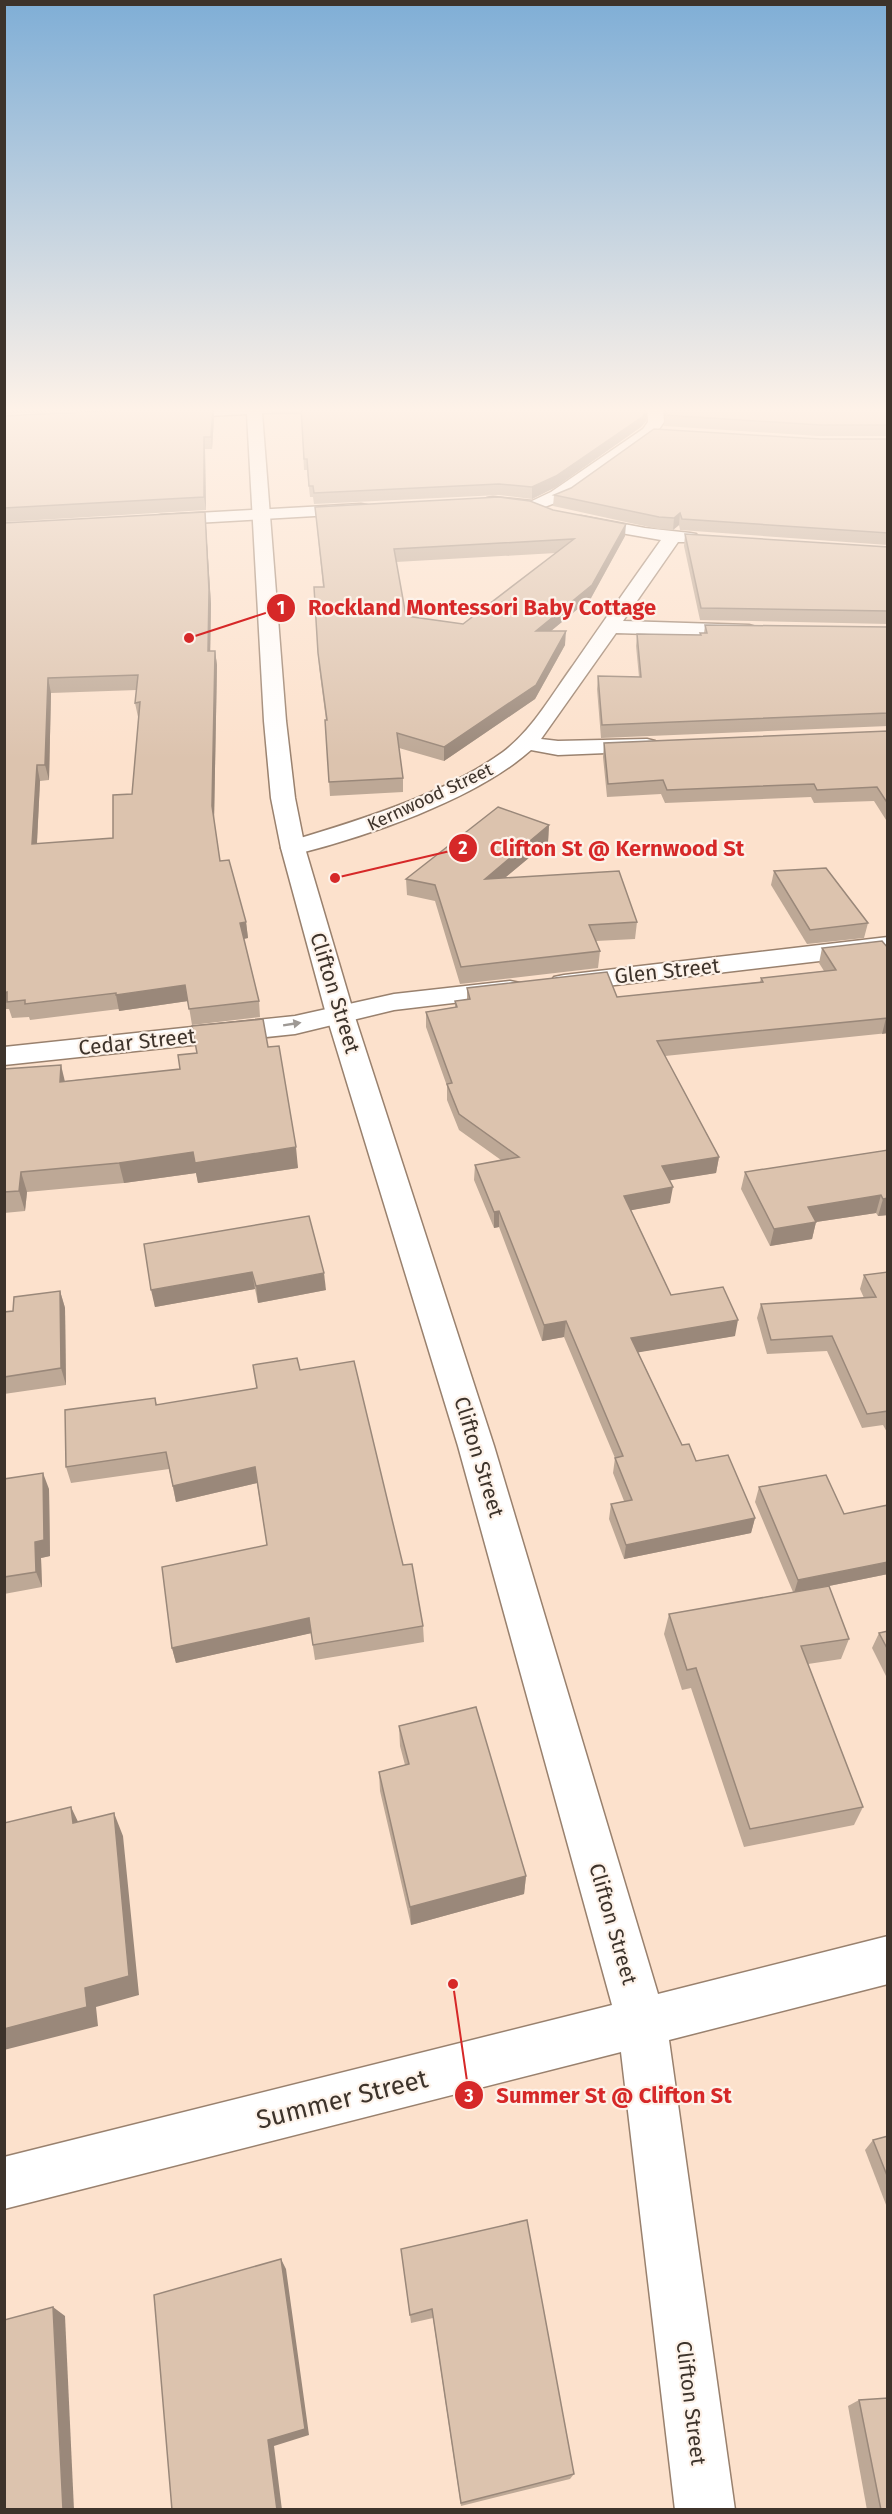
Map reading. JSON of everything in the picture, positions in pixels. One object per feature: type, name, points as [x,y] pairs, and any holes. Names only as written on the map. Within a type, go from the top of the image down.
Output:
[{"type":"street","name":"Clifton Street","points":[[262,524],[275,721],[283,798],[293,848],[340,1014],[476,1446],[642,2024],[705,2510]]},
{"type":"street","points":[[603,524],[672,537],[708,540]]},
{"type":"street","name":"Kernwood Street","points":[[293,848],[373,824],[465,784],[492,770],[526,743],[549,715],[672,537]]},
{"type":"street","points":[[610,627],[766,631]]},
{"type":"street","points":[[526,743],[558,748],[671,745]]},
{"type":"street","name":"Glen Street","points":[[340,1014],[394,1002],[888,945]]},
{"type":"street","name":"Cedar Street","points":[[4,1056],[295,1025],[340,1014]]},
{"type":"street","name":"Summer Street","points":[[4,2183],[642,2024],[888,1960]]},
{"type":"building","points":[[4,524],[206,524],[209,590],[208,651],[215,651],[212,806],[220,861],[229,860],[246,922],[240,923],[259,1001],[189,1009],[185,985],[25,1004],[25,1000],[7,1002],[7,992],[4,993]],"holes":[[[138,675],[135,703],[140,702],[132,794],[113,795],[113,838],[32,844],[37,765],[45,765],[48,678]]]},
{"type":"building","points":[[317,524],[626,524],[592,585],[536,631],[566,631],[536,685],[444,747],[397,733],[403,778],[329,782],[325,720],[327,720],[318,653],[314,587],[324,587]],"holes":[[[574,539],[463,624],[406,616],[394,549]]]},
{"type":"building","points":[[760,524],[888,524],[888,533]]},
{"type":"building","points":[[685,534],[888,547],[888,611],[701,608]]},
{"type":"building","points":[[705,625],[888,627],[888,713],[602,725],[598,676],[641,677],[637,634],[701,635],[700,633],[707,633]]},
{"type":"building","points":[[888,731],[888,804],[877,787],[817,790],[814,784],[667,790],[663,780],[608,784],[604,743]]},
{"type":"building","points":[[498,807],[549,825],[485,879],[619,871],[637,922],[589,925],[600,951],[461,967],[435,885],[406,879]]},
{"type":"building","points":[[826,868],[868,923],[810,930],[774,871]]},
{"type":"building","points":[[882,941],[888,948],[888,1018],[657,1041],[719,1157],[662,1166],[673,1187],[624,1196],[671,1295],[723,1287],[738,1320],[631,1338],[682,1445],[689,1444],[696,1461],[728,1455],[755,1518],[626,1545],[611,1504],[632,1500],[615,1458],[623,1456],[566,1321],[544,1325],[499,1211],[494,1212],[475,1165],[519,1157],[459,1114],[447,1084],[452,1083],[426,1012],[457,1007],[455,1001],[470,999],[467,988],[607,972],[617,997],[763,982],[761,978],[836,970],[822,948]]},
{"type":"building","points":[[263,1019],[268,1047],[279,1046],[296,1147],[195,1163],[193,1152],[119,1163],[21,1172],[19,1191],[4,1192],[4,1069],[61,1065],[60,1082],[180,1069],[178,1055],[197,1053],[192,1026]]},
{"type":"building","points":[[888,1150],[888,1198],[883,1199],[881,1195],[808,1207],[816,1222],[774,1229],[745,1172]]},
{"type":"building","points":[[309,1216],[324,1273],[256,1286],[252,1272],[151,1290],[144,1244]]},
{"type":"building","points":[[888,1272],[888,1411],[867,1414],[832,1336],[771,1340],[761,1304],[876,1297],[864,1275]]},
{"type":"building","points":[[60,1291],[61,1368],[4,1377],[4,1312],[13,1311],[14,1297]]},
{"type":"building","points":[[297,1358],[300,1370],[354,1361],[403,1565],[412,1564],[423,1626],[313,1645],[309,1618],[172,1648],[162,1567],[267,1545],[255,1467],[173,1486],[166,1452],[66,1467],[65,1410],[155,1398],[156,1405],[257,1388],[253,1365]]},
{"type":"building","points":[[43,1473],[44,1540],[35,1542],[36,1572],[4,1577],[4,1479]]},
{"type":"building","points":[[826,1475],[844,1514],[888,1505],[888,1562],[798,1580],[759,1487]]},
{"type":"building","points":[[829,1586],[849,1639],[801,1646],[863,1807],[750,1829],[696,1668],[687,1670],[669,1614]]},
{"type":"building","points":[[888,1631],[888,1650],[879,1633]]},
{"type":"building","points":[[476,1707],[526,1876],[410,1907],[379,1772],[409,1764],[399,1726]]},
{"type":"building","points":[[71,1807],[73,1823],[114,1813],[129,1976],[85,1988],[87,2007],[4,2029],[4,1823]]},
{"type":"building","points":[[888,2136],[888,2178],[873,2140]]},
{"type":"building","points":[[527,2220],[574,2474],[461,2503],[432,2309],[410,2315],[401,2249]]},
{"type":"building","points":[[281,2259],[305,2429],[268,2440],[277,2510],[172,2510],[154,2295]]},
{"type":"building","points":[[53,2307],[63,2510],[4,2510],[4,2320]]},
{"type":"building","points":[[888,2398],[888,2510],[881,2510],[859,2400]]},
{"type":"place","name":"Rockland Montessori Baby Cottage","points":[[189,638]]},
{"type":"place","name":"Clifton St @ Kernwood St","points":[[335,878]]},
{"type":"place","name":"Summer St @ Clifton St","points":[[453,1984]]}]
